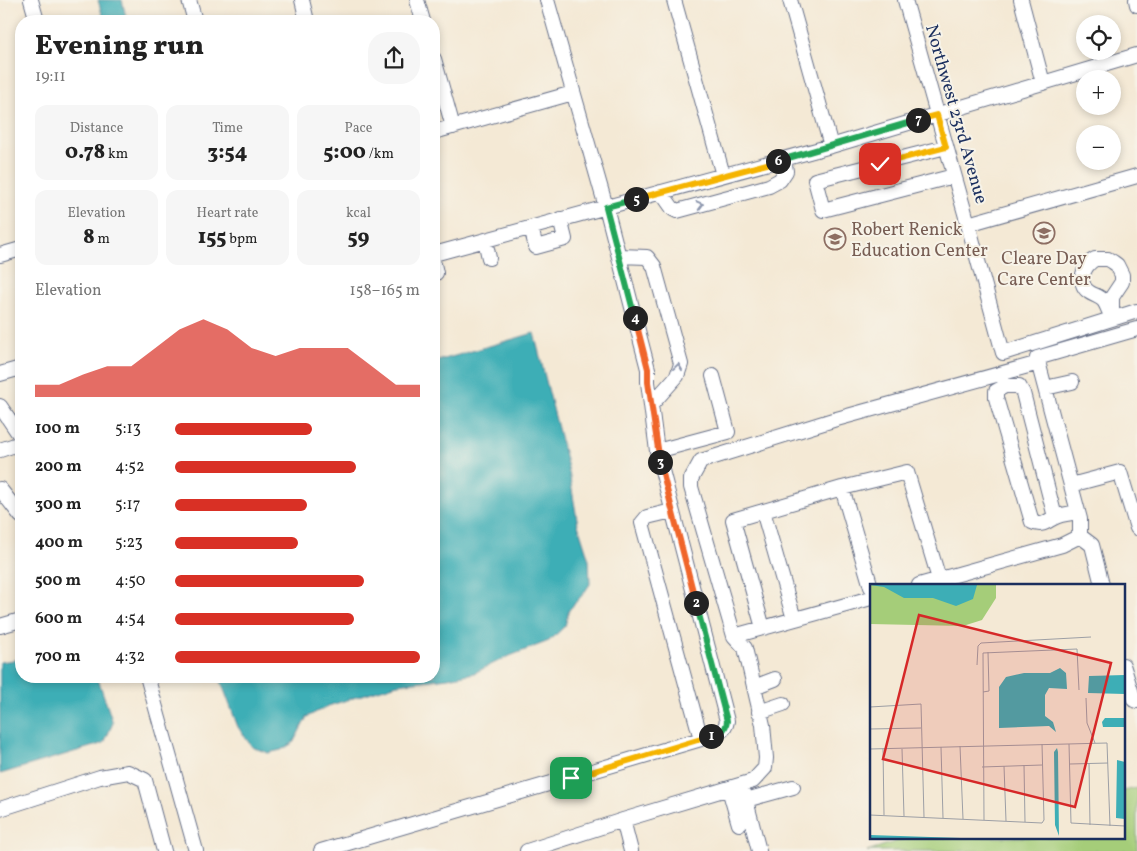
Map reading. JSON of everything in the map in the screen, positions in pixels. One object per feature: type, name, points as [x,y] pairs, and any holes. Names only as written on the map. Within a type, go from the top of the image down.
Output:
[{"type":"street","points":[[31,0],[35,15]]},
{"type":"street","points":[[189,0],[193,15]]},
{"type":"street","points":[[302,0],[306,15]]},
{"type":"street","points":[[417,0],[421,15]]},
{"type":"street","points":[[321,851],[701,739],[721,732],[726,728],[727,721],[657,451],[648,369],[606,207],[547,0]]},
{"type":"street","points":[[674,0],[723,175]]},
{"type":"street","points":[[790,0],[831,146]]},
{"type":"street","name":"Northwest 23rd Avenue","points":[[905,0],[1003,353],[1137,311]]},
{"type":"street","points":[[1021,0],[1043,82]]},
{"type":"street","points":[[1136,0],[1137,5]]},
{"type":"street","points":[[440,252],[831,146],[1137,55]]},
{"type":"street","points":[[440,80],[453,127]]},
{"type":"street","points":[[440,130],[573,93]]},
{"type":"street","points":[[946,147],[815,180],[823,210],[954,176]]},
{"type":"street","points":[[660,192],[673,209],[677,211],[769,186],[780,180],[786,171],[784,159]]},
{"type":"street","points":[[968,224],[1137,176]]},
{"type":"street","points":[[531,228],[536,248],[565,238],[560,220]]},
{"type":"street","points":[[485,240],[489,258]]},
{"type":"street","points":[[0,255],[15,251]]},
{"type":"street","points":[[619,256],[647,257],[654,266],[681,364],[677,376],[651,405]]},
{"type":"street","points":[[1080,536],[1080,519],[1038,358],[1137,330]]},
{"type":"street","points":[[527,851],[753,781],[765,768],[766,758],[760,712],[745,648],[734,636],[691,488],[691,479],[701,461],[833,420],[1039,363]]},
{"type":"street","points":[[0,374],[15,370]]},
{"type":"street","points":[[657,451],[728,432],[713,376]]},
{"type":"street","points":[[1045,388],[1072,382]]},
{"type":"street","points":[[1055,517],[1023,393],[1019,386],[1005,386],[996,391],[996,398],[1032,522],[1046,524],[1055,517],[1078,512]]},
{"type":"street","points":[[0,406],[15,428]]},
{"type":"street","points":[[0,450],[15,446]]},
{"type":"street","points":[[763,628],[733,520],[842,488],[907,472],[939,579]]},
{"type":"street","points":[[1071,485],[1120,472],[1137,528]]},
{"type":"street","points":[[842,488],[870,584]]},
{"type":"street","points":[[0,490],[15,509]]},
{"type":"street","points":[[672,511],[647,516],[642,523],[701,739]]},
{"type":"street","points":[[763,511],[794,619]]},
{"type":"street","points":[[922,584],[1062,545],[1080,536]]},
{"type":"street","points":[[1080,536],[1092,545],[1102,584]]},
{"type":"street","points":[[734,636],[870,598]]},
{"type":"street","points":[[0,626],[15,622]]},
{"type":"street","points":[[1124,668],[1134,700],[1137,701]]},
{"type":"street","points":[[754,687],[774,679]]},
{"type":"street","points":[[149,683],[196,851]]},
{"type":"street","points":[[760,712],[783,704]]},
{"type":"street","points":[[0,809],[100,777],[128,772],[145,780],[164,851]]},
{"type":"street","points":[[735,787],[746,800],[759,851]]},
{"type":"street","points":[[735,787],[739,824]]},
{"type":"street","points":[[746,800],[793,787]]},
{"type":"street","points":[[623,820],[631,851]]},
{"type":"green space","points":[[1137,788],[1137,851],[867,851],[907,838],[1124,838],[1124,791]]},
{"type":"water","points":[[98,0],[122,0],[126,15],[102,15]]},
{"type":"water","points":[[534,333],[569,472],[578,525],[589,560],[590,584],[569,610],[565,626],[549,641],[507,657],[474,673],[440,679],[440,360]]},
{"type":"water","points":[[15,660],[15,683],[99,683],[113,723],[104,743],[0,774],[0,662]]},
{"type":"water","points":[[222,683],[406,683],[328,706],[307,717],[293,743],[281,750],[268,753],[252,747],[238,727]]},
{"type":"place","name":"Cleare Day Care Center","points":[[1044,233]]},
{"type":"place","name":"Robert Renick Education Center","points":[[835,239]]},
{"type":"route","points":[[571,778],[721,732],[726,728],[727,721],[657,451],[648,369],[606,207],[937,115],[946,147],[880,164]]}]
